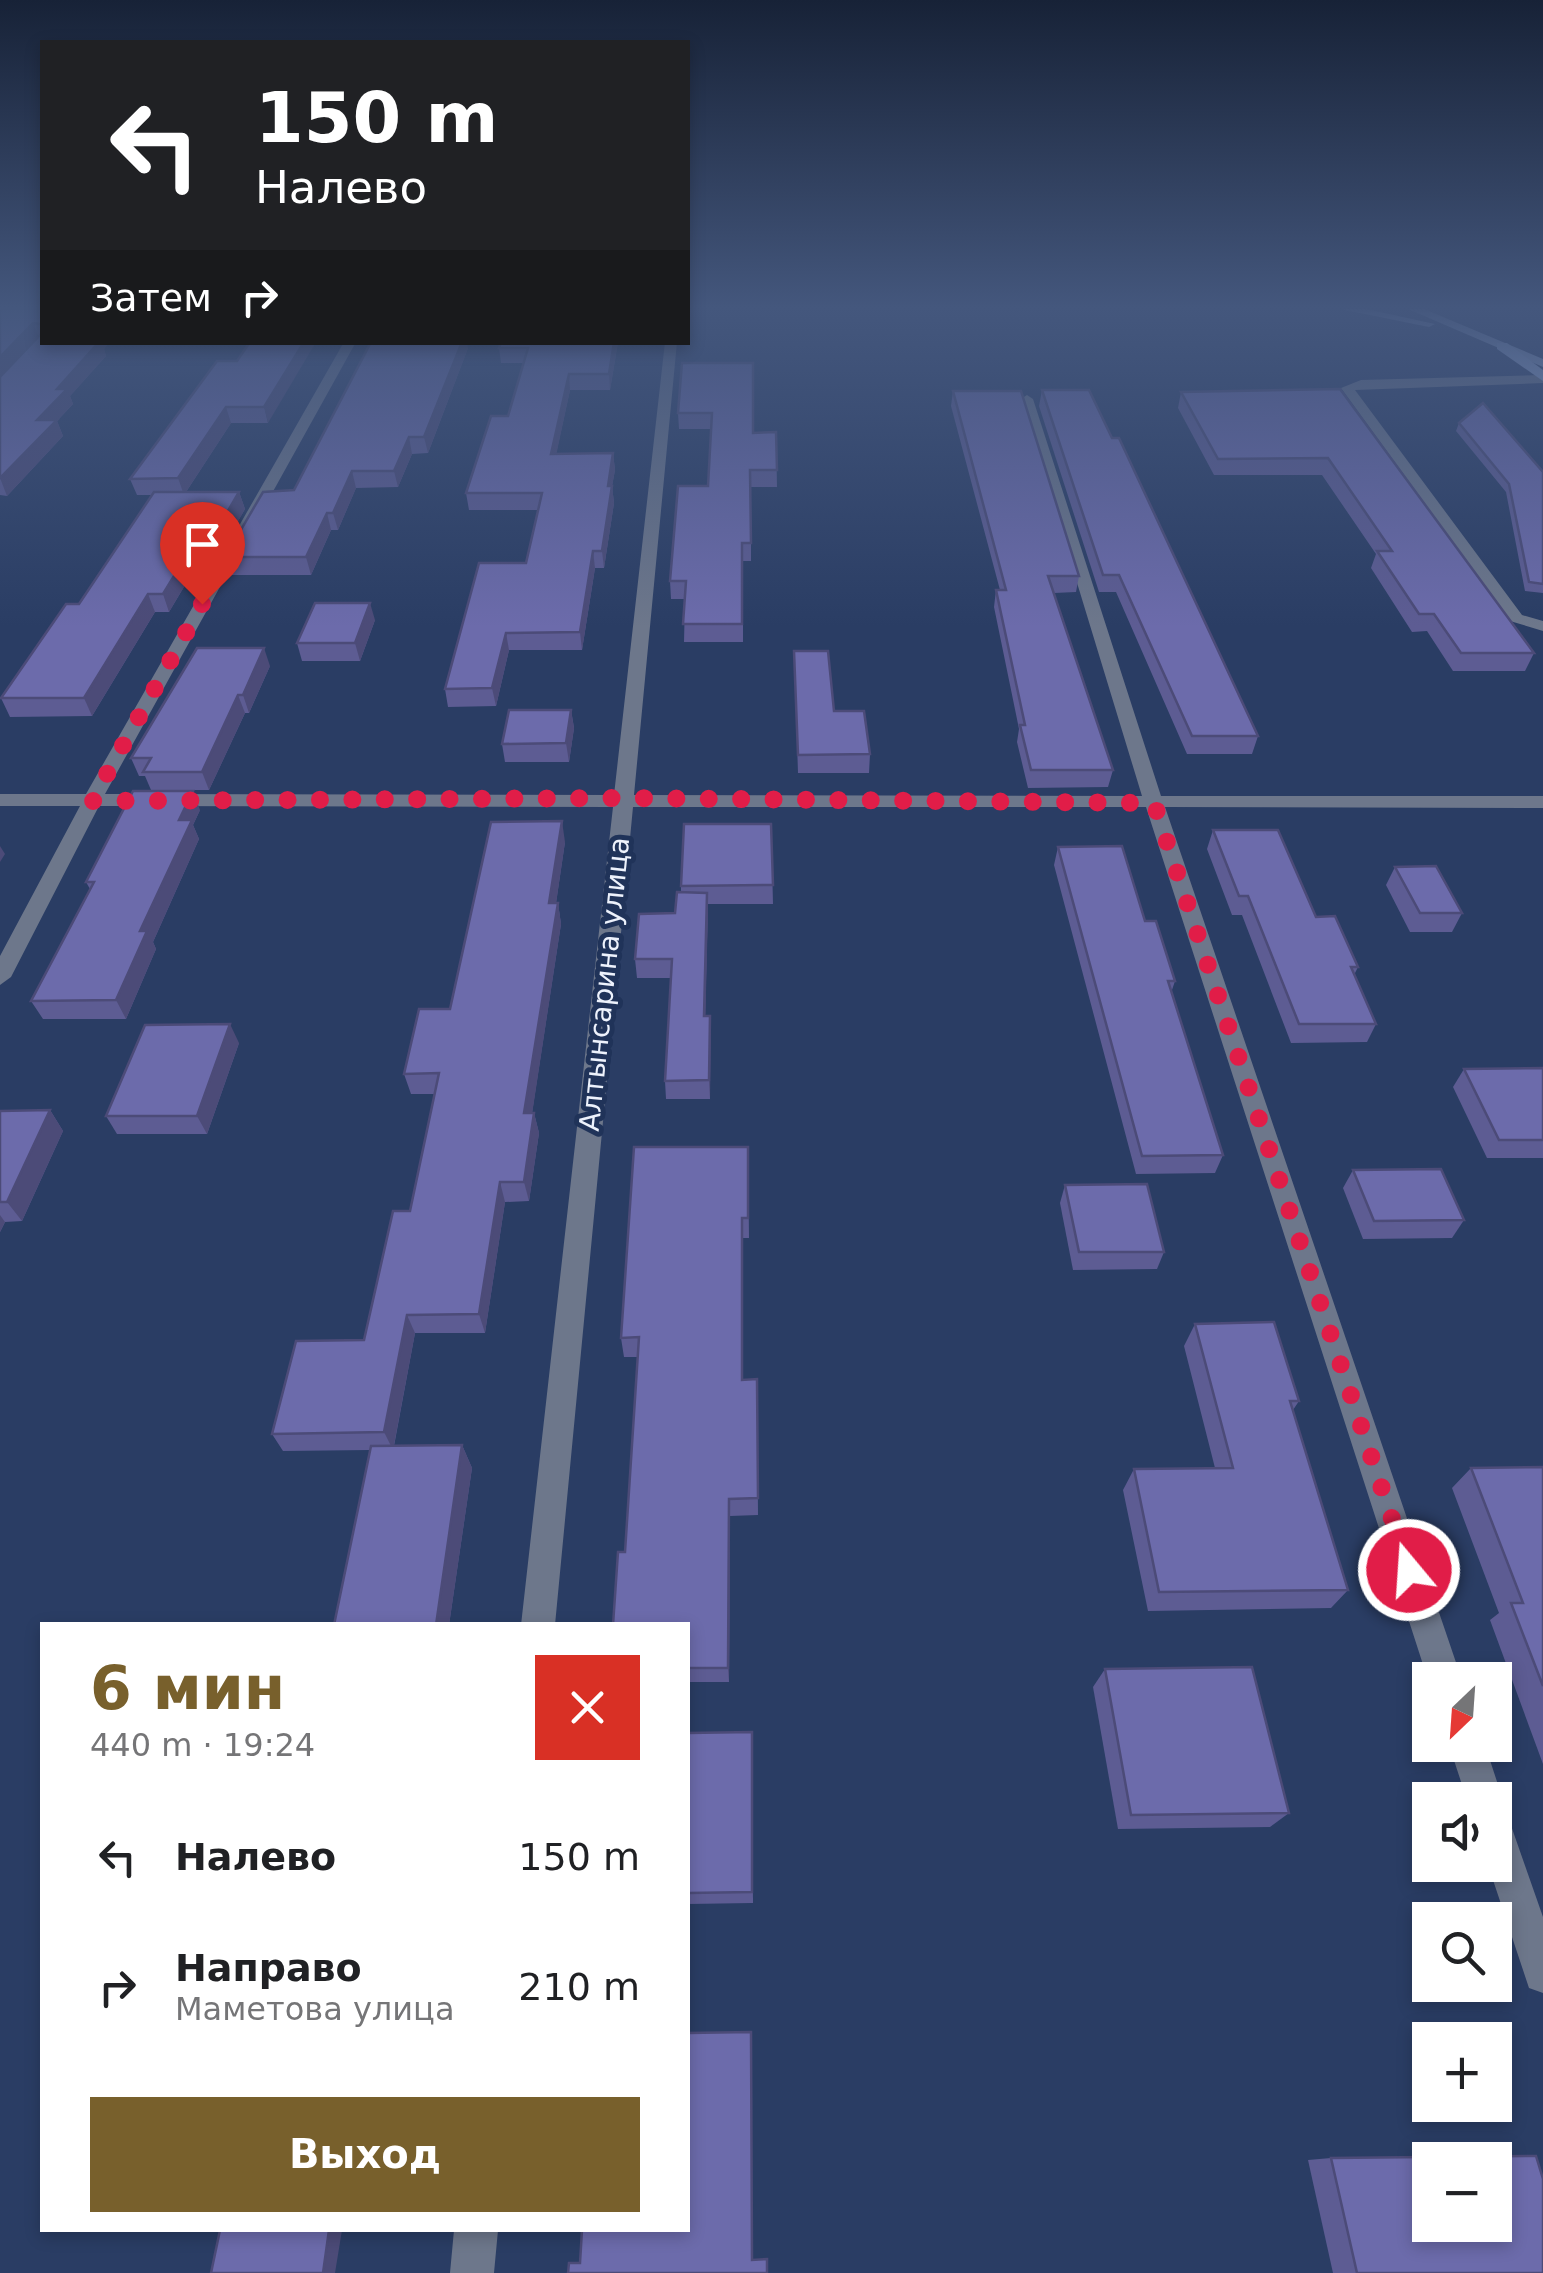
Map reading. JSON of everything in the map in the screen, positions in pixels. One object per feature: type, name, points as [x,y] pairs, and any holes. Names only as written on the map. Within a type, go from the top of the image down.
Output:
[{"type":"street","points":[[0,977],[92,801],[309,415]]},
{"type":"street","name":"Алтынсарина улица","points":[[538,1622],[663,415]]},
{"type":"street","points":[[1032,415],[1154,803],[1439,1662]]},
{"type":"street","points":[[1368,415],[1516,618],[1543,626]]},
{"type":"street","points":[[0,800],[1543,802]]},
{"type":"street","points":[[1512,1881],[1543,1974]]},
{"type":"street","points":[[472,2273],[476,2232]]},
{"type":"building","points":[[0,415],[42,415],[37,420],[57,420],[0,478]]},
{"type":"building","points":[[177,415],[221,415],[178,478],[130,479]]},
{"type":"building","points":[[333,415],[433,415],[424,437],[409,437],[394,471],[352,471],[333,513],[327,513],[306,557],[225,557],[263,492],[294,490]]},
{"type":"building","points":[[560,415],[551,454],[613,453],[602,551],[593,551],[580,632],[506,633],[492,688],[445,689],[479,563],[526,563],[542,493],[466,493],[491,416]]},
{"type":"building","points":[[712,415],[753,415],[753,433],[776,432],[777,470],[750,470],[751,543],[742,543],[742,624],[683,624],[686,581],[670,581],[678,486],[708,486]]},
{"type":"building","points":[[959,415],[1029,415],[1079,576],[1048,576],[1113,770],[1031,770],[996,590],[1006,590]]},
{"type":"building","points":[[1050,415],[1101,415],[1112,438],[1119,438],[1258,736],[1192,736],[1119,575],[1103,575]]},
{"type":"building","points":[[1194,415],[1359,415],[1534,653],[1461,653],[1434,614],[1419,614],[1377,551],[1392,551],[1328,458],[1218,459]]},
{"type":"building","points":[[1469,415],[1493,415],[1543,472],[1543,584],[1529,582],[1509,484],[1459,423]]},
{"type":"building","points":[[154,492],[239,492],[201,557],[185,558],[163,594],[148,594],[84,698],[1,698],[66,604],[79,604]]},
{"type":"building","points":[[315,603],[370,603],[355,643],[297,643]]},
{"type":"building","points":[[197,648],[264,648],[202,772],[143,772],[151,758],[131,758]]},
{"type":"building","points":[[794,651],[828,651],[834,711],[864,711],[870,754],[798,755]]},
{"type":"building","points":[[509,710],[571,710],[566,743],[502,744]]},
{"type":"building","points":[[133,791],[193,791],[179,820],[192,820],[140,931],[147,931],[116,1000],[31,1001],[94,882],[86,882]]},
{"type":"building","points":[[562,821],[549,903],[558,903],[524,1113],[534,1113],[524,1182],[500,1182],[479,1314],[407,1315],[384,1432],[272,1434],[296,1341],[364,1340],[393,1211],[410,1211],[439,1073],[404,1074],[419,1009],[450,1009],[491,822]]},
{"type":"building","points":[[684,824],[771,824],[773,885],[681,886]]},
{"type":"building","points":[[1213,830],[1278,830],[1316,917],[1335,916],[1358,967],[1351,967],[1376,1024],[1299,1024],[1248,896],[1239,896]]},
{"type":"building","points":[[1122,846],[1145,921],[1156,921],[1175,981],[1168,981],[1223,1155],[1142,1156],[1058,847]]},
{"type":"building","points":[[1436,866],[1462,913],[1420,913],[1395,867]]},
{"type":"building","points":[[677,892],[707,893],[704,1016],[710,1016],[709,1080],[665,1081],[672,959],[635,959],[639,914],[675,913]]},
{"type":"building","points":[[230,1024],[197,1116],[106,1116],[145,1025]]},
{"type":"building","points":[[1543,1068],[1543,1140],[1499,1140],[1464,1069]]},
{"type":"building","points":[[50,1110],[7,1202],[0,1202],[0,1111]]},
{"type":"building","points":[[634,1147],[748,1147],[748,1218],[742,1218],[742,1380],[757,1379],[758,1498],[729,1499],[728,1668],[690,1668],[690,1622],[613,1622],[618,1552],[625,1552],[639,1337],[621,1338]]},
{"type":"building","points":[[1441,1169],[1464,1220],[1374,1221],[1353,1170]]},
{"type":"building","points":[[1147,1184],[1164,1252],[1079,1252],[1065,1185]]},
{"type":"building","points":[[1274,1322],[1299,1401],[1290,1401],[1348,1590],[1159,1592],[1134,1469],[1233,1468],[1195,1324]]},
{"type":"building","points":[[462,1445],[436,1622],[335,1622],[371,1446]]},
{"type":"building","points":[[1543,1467],[1543,1686],[1511,1603],[1523,1603],[1471,1468]]},
{"type":"building","points":[[1252,1667],[1289,1813],[1131,1815],[1105,1669]]},
{"type":"building","points":[[752,1732],[752,1892],[690,1893],[690,1733]]},
{"type":"building","points":[[751,2032],[752,2260],[767,2259],[767,2273],[568,2273],[569,2263],[580,2263],[582,2232],[690,2232],[690,2033]]},
{"type":"building","points":[[1512,2156],[1536,2156],[1543,2179],[1543,2273],[1357,2273],[1331,2158],[1412,2157],[1412,2242],[1512,2242]]},
{"type":"building","points":[[220,2232],[329,2232],[323,2273],[211,2273]]},
{"type":"route","points":[[202,604],[92,801],[624,798],[1154,803],[1409,1570]]}]
